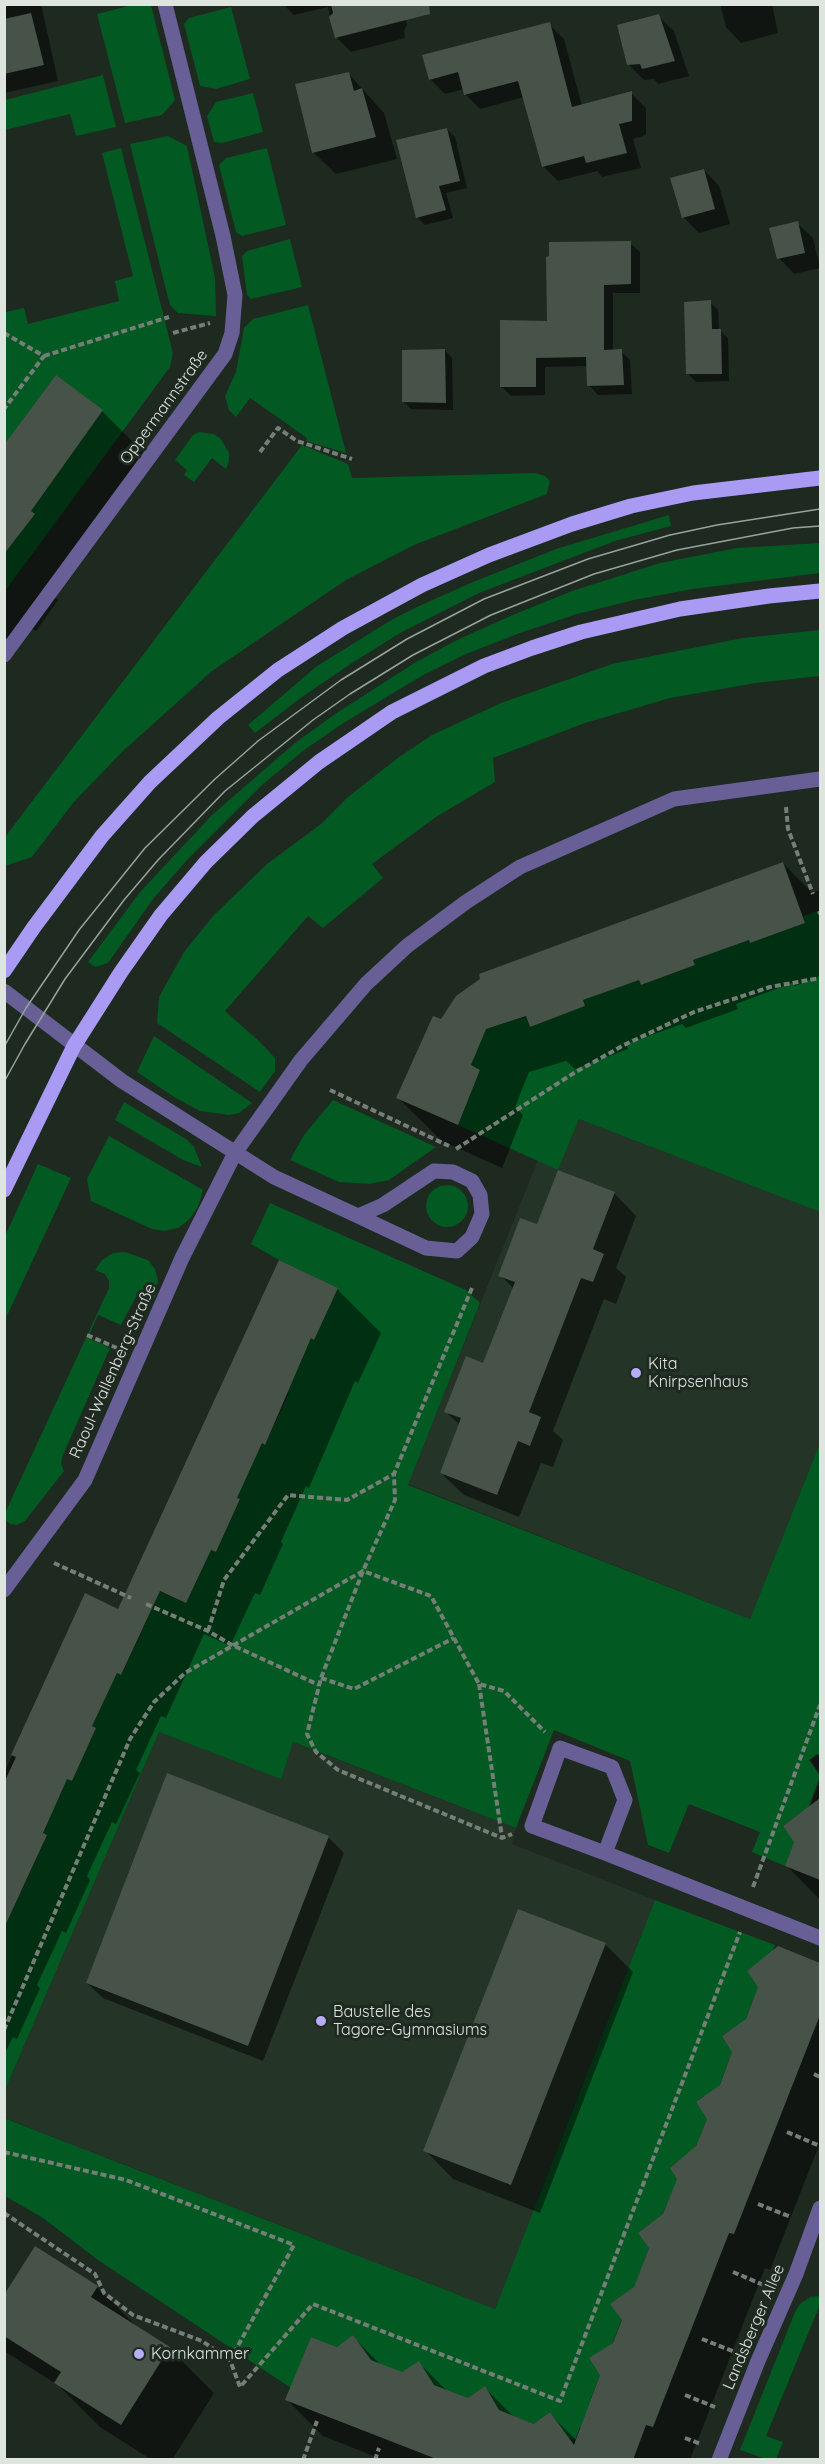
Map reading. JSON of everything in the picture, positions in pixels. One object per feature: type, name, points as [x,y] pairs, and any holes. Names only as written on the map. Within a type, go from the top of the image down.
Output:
[{"type":"main road","points":[[4,971],[102,836],[150,782],[218,718],[278,670],[343,628],[422,585],[489,555],[572,524],[631,506],[693,493],[820,478]]},
{"type":"main road","points":[[4,1190],[74,1046],[148,934],[206,862],[253,816],[311,769],[392,712],[484,666],[581,632],[680,609],[820,591]]},
{"type":"street","name":"Oppermannstraße","points":[[4,655],[225,354],[232,333],[235,295],[223,236],[165,4]]},
{"type":"street","name":"Raoul-Wallenberg-Straße","points":[[4,1590],[85,1480],[182,1258],[235,1154],[301,1059],[366,984],[407,946],[466,902],[520,867],[674,799],[820,779]]},
{"type":"street","points":[[4,991],[122,1082],[235,1154],[274,1177],[426,1248],[457,1251],[472,1237],[482,1214],[480,1195],[472,1181],[453,1172],[434,1171],[382,1205],[358,1216]]},
{"type":"street","points":[[605,1853],[625,1800],[612,1767],[560,1748],[532,1826],[820,1938]]},
{"type":"street","name":"Landsberger Allee","points":[[719,2460],[758,2361],[796,2274],[820,2208]]},
{"type":"path","points":[[4,409],[44,356],[169,317]]},
{"type":"path","points":[[173,333],[233,317]]},
{"type":"path","points":[[4,333],[44,356]]},
{"type":"path","points":[[260,452],[278,428],[297,441],[352,459]]},
{"type":"path","points":[[785,782],[788,829],[813,894]]},
{"type":"path","points":[[330,1090],[456,1149],[574,1073],[624,1044],[694,1012],[770,987],[820,978]]},
{"type":"path","points":[[472,1288],[394,1474],[395,1500],[363,1571],[321,1678],[307,1734],[316,1752],[338,1770],[502,1838],[532,1826]]},
{"type":"path","points":[[87,1335],[139,1358]]},
{"type":"path","points":[[208,1631],[225,1580],[288,1495],[347,1500],[394,1474]]},
{"type":"path","points":[[32,1552],[131,1598]]},
{"type":"path","points":[[4,2030],[130,1739],[154,1702],[185,1673],[363,1571],[431,1596],[479,1684],[502,1838]]},
{"type":"path","points":[[146,1604],[319,1684]]},
{"type":"path","points":[[321,1678],[354,1689],[454,1638]]},
{"type":"path","points":[[479,1684],[504,1691],[560,1748]]},
{"type":"path","points":[[4,2213],[95,2274],[104,2293],[133,2315],[202,2341],[230,2360],[240,2387],[313,2304],[560,2401],[742,1926],[745,1908],[820,1705]]},
{"type":"path","points":[[814,2074],[820,2077]]},
{"type":"path","points":[[788,2132],[820,2146]]},
{"type":"path","points":[[4,2152],[126,2180],[294,2245],[230,2360]]},
{"type":"path","points":[[758,2204],[813,2227]]},
{"type":"path","points":[[733,2272],[786,2295]]},
{"type":"path","points":[[702,2339],[758,2361]]},
{"type":"path","points":[[685,2395],[737,2416]]},
{"type":"path","points":[[303,2460],[317,2421]]},
{"type":"path","points":[[375,2460],[380,2448]]},
{"type":"shaded area","name":"Kita Knirpsenhaus","points":[[579,1119],[820,1212],[820,1443],[750,1619],[408,1484],[538,1160],[558,1169]]},
{"type":"shaded area","name":"Baustelle des Tagore-Gymnasiums","points":[[159,1732],[280,1778],[292,1742],[516,1828],[512,1844],[655,1900],[495,2309],[5,2118],[5,2090]]},
{"type":"green space","points":[[132,5],[151,5],[175,100],[162,115],[125,123],[97,14]]},
{"type":"green space","points":[[231,7],[250,79],[216,89],[200,86],[184,24],[189,18]]},
{"type":"green space","points":[[103,75],[116,127],[76,136],[70,114],[5,130],[5,100]]},
{"type":"green space","points":[[253,93],[263,132],[222,143],[214,142],[207,116],[216,102]]},
{"type":"green space","points":[[168,136],[187,146],[215,278],[216,316],[178,313],[170,305],[130,144]]},
{"type":"green space","points":[[121,148],[173,353],[170,367],[5,591],[4,309],[6,312],[24,308],[28,324],[119,301],[115,281],[133,276],[102,153]]},
{"type":"green space","points":[[267,148],[286,225],[242,236],[236,232],[219,165],[226,158]]},
{"type":"green space","points":[[290,239],[302,287],[251,299],[247,295],[242,256],[247,251]]},
{"type":"green space","points":[[308,305],[346,453],[306,441],[307,438],[250,398],[236,417],[229,410],[225,396],[236,372],[244,328],[253,319]]},
{"type":"green space","points":[[199,432],[214,434],[221,439],[229,453],[229,461],[226,469],[212,458],[194,482],[184,475],[187,470],[175,460],[193,435]]},
{"type":"green space","points":[[302,445],[348,464],[352,478],[535,473],[545,476],[550,481],[547,494],[414,545],[346,580],[212,671],[122,752],[73,803],[32,857],[5,866],[5,837]]},
{"type":"green space","points":[[669,515],[671,526],[615,541],[479,593],[402,632],[352,663],[255,733],[248,725],[317,666],[393,619],[419,606],[556,549]]},
{"type":"green space","points":[[820,543],[820,573],[693,589],[577,614],[466,654],[423,675],[342,724],[303,751],[262,785],[187,860],[153,899],[108,963],[95,967],[88,962],[140,892],[213,814],[295,743],[335,714],[416,662],[459,639],[515,614],[572,591],[660,563],[737,548]]},
{"type":"green space","points":[[820,630],[820,676],[756,683],[670,698],[585,723],[493,758],[495,782],[436,817],[372,864],[383,878],[323,928],[308,916],[225,1011],[275,1058],[275,1071],[260,1092],[157,1023],[159,997],[184,952],[213,916],[267,864],[321,824],[348,797],[399,757],[432,735],[501,703],[612,664],[743,638]]},
{"type":"green space","points":[[820,910],[820,1212],[579,1119],[558,1170],[458,1125],[480,1070],[471,1066],[485,1027],[495,1020],[498,1025],[526,1017],[530,1026],[585,1006],[583,1000],[638,978],[641,985],[695,965],[693,960],[748,937],[750,943],[805,923],[803,916]]},
{"type":"green space","points":[[154,1036],[252,1103],[239,1113],[229,1115],[200,1111],[137,1072]]},
{"type":"green space","points":[[333,1100],[436,1147],[389,1180],[370,1184],[339,1182],[290,1160],[304,1135]]},
{"type":"green space","points":[[124,1102],[186,1139],[194,1147],[202,1167],[183,1160],[115,1120]]},
{"type":"green space","points":[[109,1136],[203,1190],[198,1207],[189,1220],[178,1228],[164,1231],[152,1229],[91,1201],[87,1179]]},
{"type":"green space","points":[[38,1164],[71,1178],[5,1320],[5,1236]]},
{"type":"green space","points":[[447,1185],[462,1191],[468,1206],[462,1221],[447,1227],[432,1221],[426,1206],[432,1191]]},
{"type":"green space","points":[[270,1203],[466,1290],[480,1303],[408,1485],[750,1619],[820,1443],[820,1759],[817,1754],[809,1760],[820,1776],[802,1824],[792,1819],[783,1826],[795,1840],[785,1866],[752,1852],[760,1832],[689,1804],[669,1853],[648,1845],[630,1761],[554,1730],[516,1828],[293,1742],[281,1779],[159,1732],[5,2090],[4,1916],[22,1890],[47,1835],[43,1833],[66,1778],[72,1781],[96,1728],[92,1726],[115,1672],[122,1674],[146,1622],[154,1589],[186,1603],[210,1550],[216,1552],[240,1500],[237,1498],[260,1443],[265,1445],[289,1393],[287,1392],[309,1337],[313,1339],[338,1288],[251,1244]]},
{"type":"green space","points":[[125,1252],[148,1260],[155,1269],[158,1280],[155,1298],[144,1294],[136,1297],[121,1325],[98,1315],[88,1338],[110,1348],[63,1455],[61,1463],[64,1471],[25,1521],[17,1525],[10,1524],[5,1520],[5,1513],[109,1288],[109,1281],[105,1274],[95,1270],[102,1260],[113,1253]]},
{"type":"green space","points":[[655,1900],[775,1945],[764,1974],[756,1964],[747,1971],[759,1985],[738,2040],[730,2030],[722,2036],[733,2050],[712,2105],[704,2096],[696,2102],[708,2116],[686,2171],[678,2161],[670,2168],[682,2182],[665,2208],[590,2401],[601,2405],[592,2430],[580,2427],[575,2440],[546,2429],[556,2420],[550,2412],[536,2425],[349,2352],[359,2344],[353,2335],[339,2348],[311,2337],[291,2388],[98,2260],[43,2218],[5,2196],[4,2118],[495,2309]]},
{"type":"green space","points":[[820,2296],[820,2308],[766,2436],[783,2442],[776,2459],[766,2459],[740,2450],[795,2312],[800,2304],[810,2297]]},
{"type":"building","points":[[331,4],[429,4],[430,14],[335,38],[329,17],[333,13]]},
{"type":"building","points":[[31,13],[44,65],[4,74],[4,19]]},
{"type":"building","points":[[659,14],[675,61],[642,69],[640,64],[627,65],[617,25]]},
{"type":"building","points":[[550,22],[572,107],[632,91],[632,121],[619,124],[627,153],[586,163],[584,156],[542,167],[518,81],[464,95],[458,72],[429,80],[422,55]]},
{"type":"building","points":[[349,72],[354,91],[362,88],[376,137],[312,153],[295,84]]},
{"type":"building","points":[[447,128],[460,181],[439,186],[446,210],[416,218],[396,140]]},
{"type":"building","points":[[704,169],[715,209],[682,218],[670,178]]},
{"type":"building","points":[[798,221],[805,253],[777,259],[769,228]]},
{"type":"building","points":[[631,241],[631,284],[604,285],[604,350],[622,349],[624,385],[587,386],[586,357],[536,358],[536,387],[500,387],[500,320],[547,321],[546,257],[549,256],[549,242]]},
{"type":"building","points":[[711,300],[712,329],[721,329],[722,374],[686,374],[684,302]]},
{"type":"building","points":[[445,349],[446,403],[402,402],[402,350]]},
{"type":"building","points":[[56,375],[103,410],[31,511],[35,514],[4,554],[4,445]]},
{"type":"building","points":[[783,862],[805,923],[693,960],[695,965],[641,985],[639,980],[583,1000],[585,1006],[530,1027],[526,1016],[486,1029],[471,1065],[480,1070],[458,1125],[396,1098],[433,1016],[441,1019],[456,996],[480,979],[479,974]]},
{"type":"building","points":[[558,1170],[615,1192],[593,1249],[604,1254],[593,1282],[581,1278],[529,1412],[541,1417],[530,1446],[518,1441],[497,1495],[440,1473],[461,1418],[444,1412],[466,1356],[483,1363],[515,1282],[498,1276],[520,1218],[537,1224]]},
{"type":"building","points":[[279,1260],[338,1288],[314,1340],[311,1338],[265,1445],[262,1443],[216,1552],[211,1550],[186,1603],[160,1591],[121,1675],[117,1673],[92,1726],[96,1728],[72,1781],[67,1779],[43,1833],[47,1835],[4,1928],[4,1783],[16,1757],[11,1755],[85,1593],[118,1609]]},
{"type":"building","points":[[167,1773],[329,1836],[248,2046],[86,1983]]},
{"type":"building","points":[[820,1798],[820,1880],[785,1866],[794,1842],[783,1826]]},
{"type":"building","points":[[518,1909],[606,1943],[511,2185],[423,2151]]},
{"type":"building","points":[[778,1946],[820,1963],[820,2015],[734,2234],[729,2233],[653,2427],[646,2425],[633,2460],[439,2460],[285,2400],[311,2337],[337,2347],[353,2335],[371,2360],[402,2372],[419,2361],[434,2385],[468,2398],[485,2386],[499,2410],[534,2424],[550,2412],[574,2445],[600,2375],[589,2358],[613,2343],[622,2320],[610,2304],[634,2287],[649,2248],[638,2233],[663,2214],[677,2179],[670,2168],[696,2146],[707,2119],[696,2102],[720,2085],[732,2052],[722,2036],[746,2019],[758,1987],[747,1971]]},
{"type":"building","points":[[35,2246],[98,2286],[91,2297],[170,2347],[121,2425],[54,2383],[61,2372],[4,2336],[4,2295]]},
{"type":"tram line","points":[[4,1047],[26,1008],[79,930],[145,848],[215,779],[258,741],[341,680],[407,639],[484,599],[588,559],[670,535],[717,525],[820,509]]},
{"type":"tram line","points":[[4,1082],[65,979],[124,900],[158,860],[225,791],[313,720],[350,694],[413,655],[491,615],[594,574],[677,550],[793,528],[820,526]]},
{"type":"place","name":"Kita Knirpsenhaus","points":[[636,1373]]},
{"type":"place","name":"Baustelle des Tagore-Gymnasiums","points":[[321,2021]]},
{"type":"place","name":"Kornkammer","points":[[139,2354]]}]
